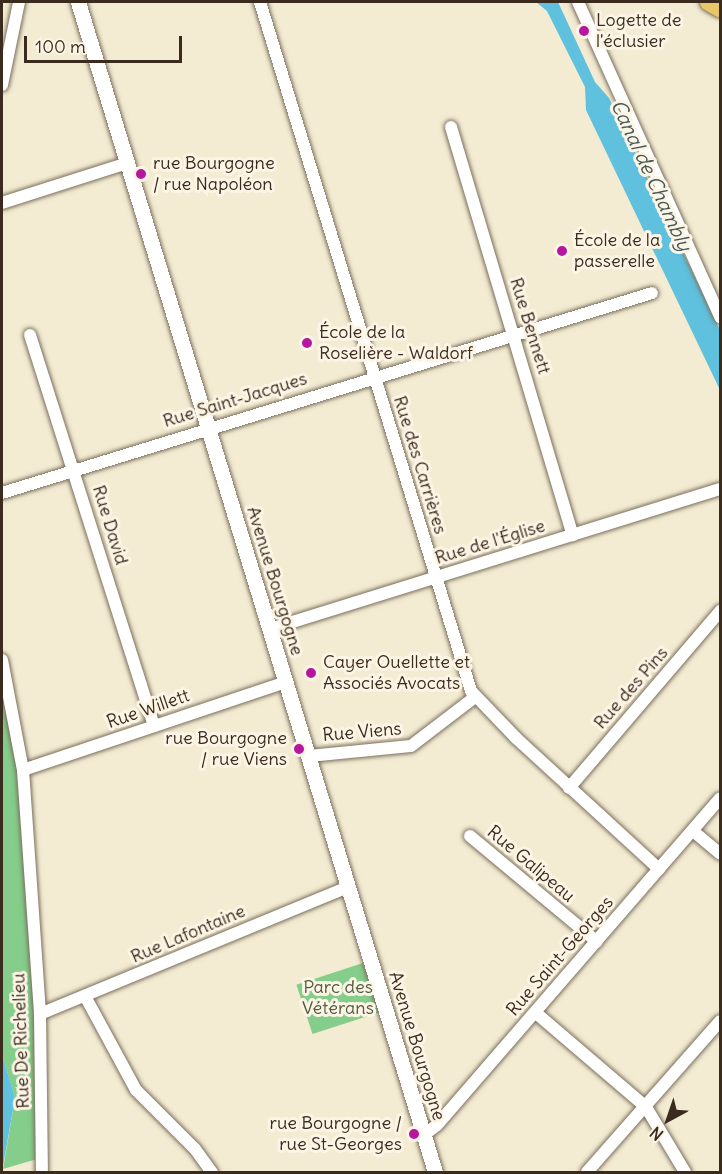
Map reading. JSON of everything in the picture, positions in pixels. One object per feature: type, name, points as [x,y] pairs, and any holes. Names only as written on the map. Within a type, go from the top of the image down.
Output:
[{"type":"main road","points":[[709,2],[720,8]]},
{"type":"street","points":[[2,85],[19,2]]},
{"type":"street","name":"Avenue Bourgogne","points":[[78,2],[435,1173]]},
{"type":"street","name":"Rue des Carrières","points":[[260,2],[436,578],[475,697],[569,788],[659,869]]},
{"type":"street","points":[[578,2],[720,317]]},
{"type":"street","name":"Rue Bennett","points":[[451,127],[573,535]]},
{"type":"street","points":[[2,203],[127,163]]},
{"type":"street","name":"Rue Saint-Jacques","points":[[2,493],[513,333],[652,293]]},
{"type":"street","name":"Rue David","points":[[30,335],[153,726]]},
{"type":"street","name":"Rue de l'Église","points":[[270,629],[720,489]]},
{"type":"street","name":"Rue des Pins","points":[[569,788],[720,612]]},
{"type":"street","name":"Rue De Richelieu","points":[[2,660],[23,770],[40,1014],[42,1173]]},
{"type":"street","name":"Rue Willett","points":[[23,770],[286,682]]},
{"type":"street","name":"Rue Viens","points":[[309,756],[411,746],[475,697]]},
{"type":"street","name":"Rue Saint-Georges","points":[[424,1135],[437,1125],[536,1013],[720,798]]},
{"type":"street","points":[[693,831],[720,854]]},
{"type":"street","name":"Rue Galipeau","points":[[470,836],[597,942]]},
{"type":"street","name":"Rue Lafontaine","points":[[40,1014],[348,887]]},
{"type":"street","points":[[85,996],[136,1090],[199,1153],[212,1173]]},
{"type":"street","points":[[536,1013],[645,1107],[685,1173]]},
{"type":"street","points":[[587,1173],[720,1021]]},
{"type":"green space","points":[[2,690],[17,771],[36,1023],[37,1159],[3,1169],[15,1098],[2,1054]]},
{"type":"green space","name":"Parc des Vétérans","points":[[363,963],[379,1012],[312,1034],[296,985]]},
{"type":"water","points":[[536,2],[558,2],[595,82],[609,98],[720,330],[720,390],[586,110],[585,87],[547,11]]},
{"type":"water","points":[[2,1054],[15,1098],[2,1172]]},
{"type":"place","name":"Logette de l'éclusier","points":[[584,31]]},
{"type":"place","name":"rue Bourgogne / rue Napoléon","points":[[141,174]]},
{"type":"place","name":"École de la passerelle","points":[[562,251]]},
{"type":"place","name":"École de la Roselière - Waldorf","points":[[307,343]]},
{"type":"place","name":"Cayer Ouellette et Associés Avocats","points":[[311,673]]},
{"type":"place","name":"rue Bourgogne / rue Viens","points":[[299,749]]},
{"type":"place","name":"rue Bourgogne / rue St-Georges","points":[[414,1134]]},
{"type":"water label","name":"Canal de Chambly","points":[[652,175]]}]
